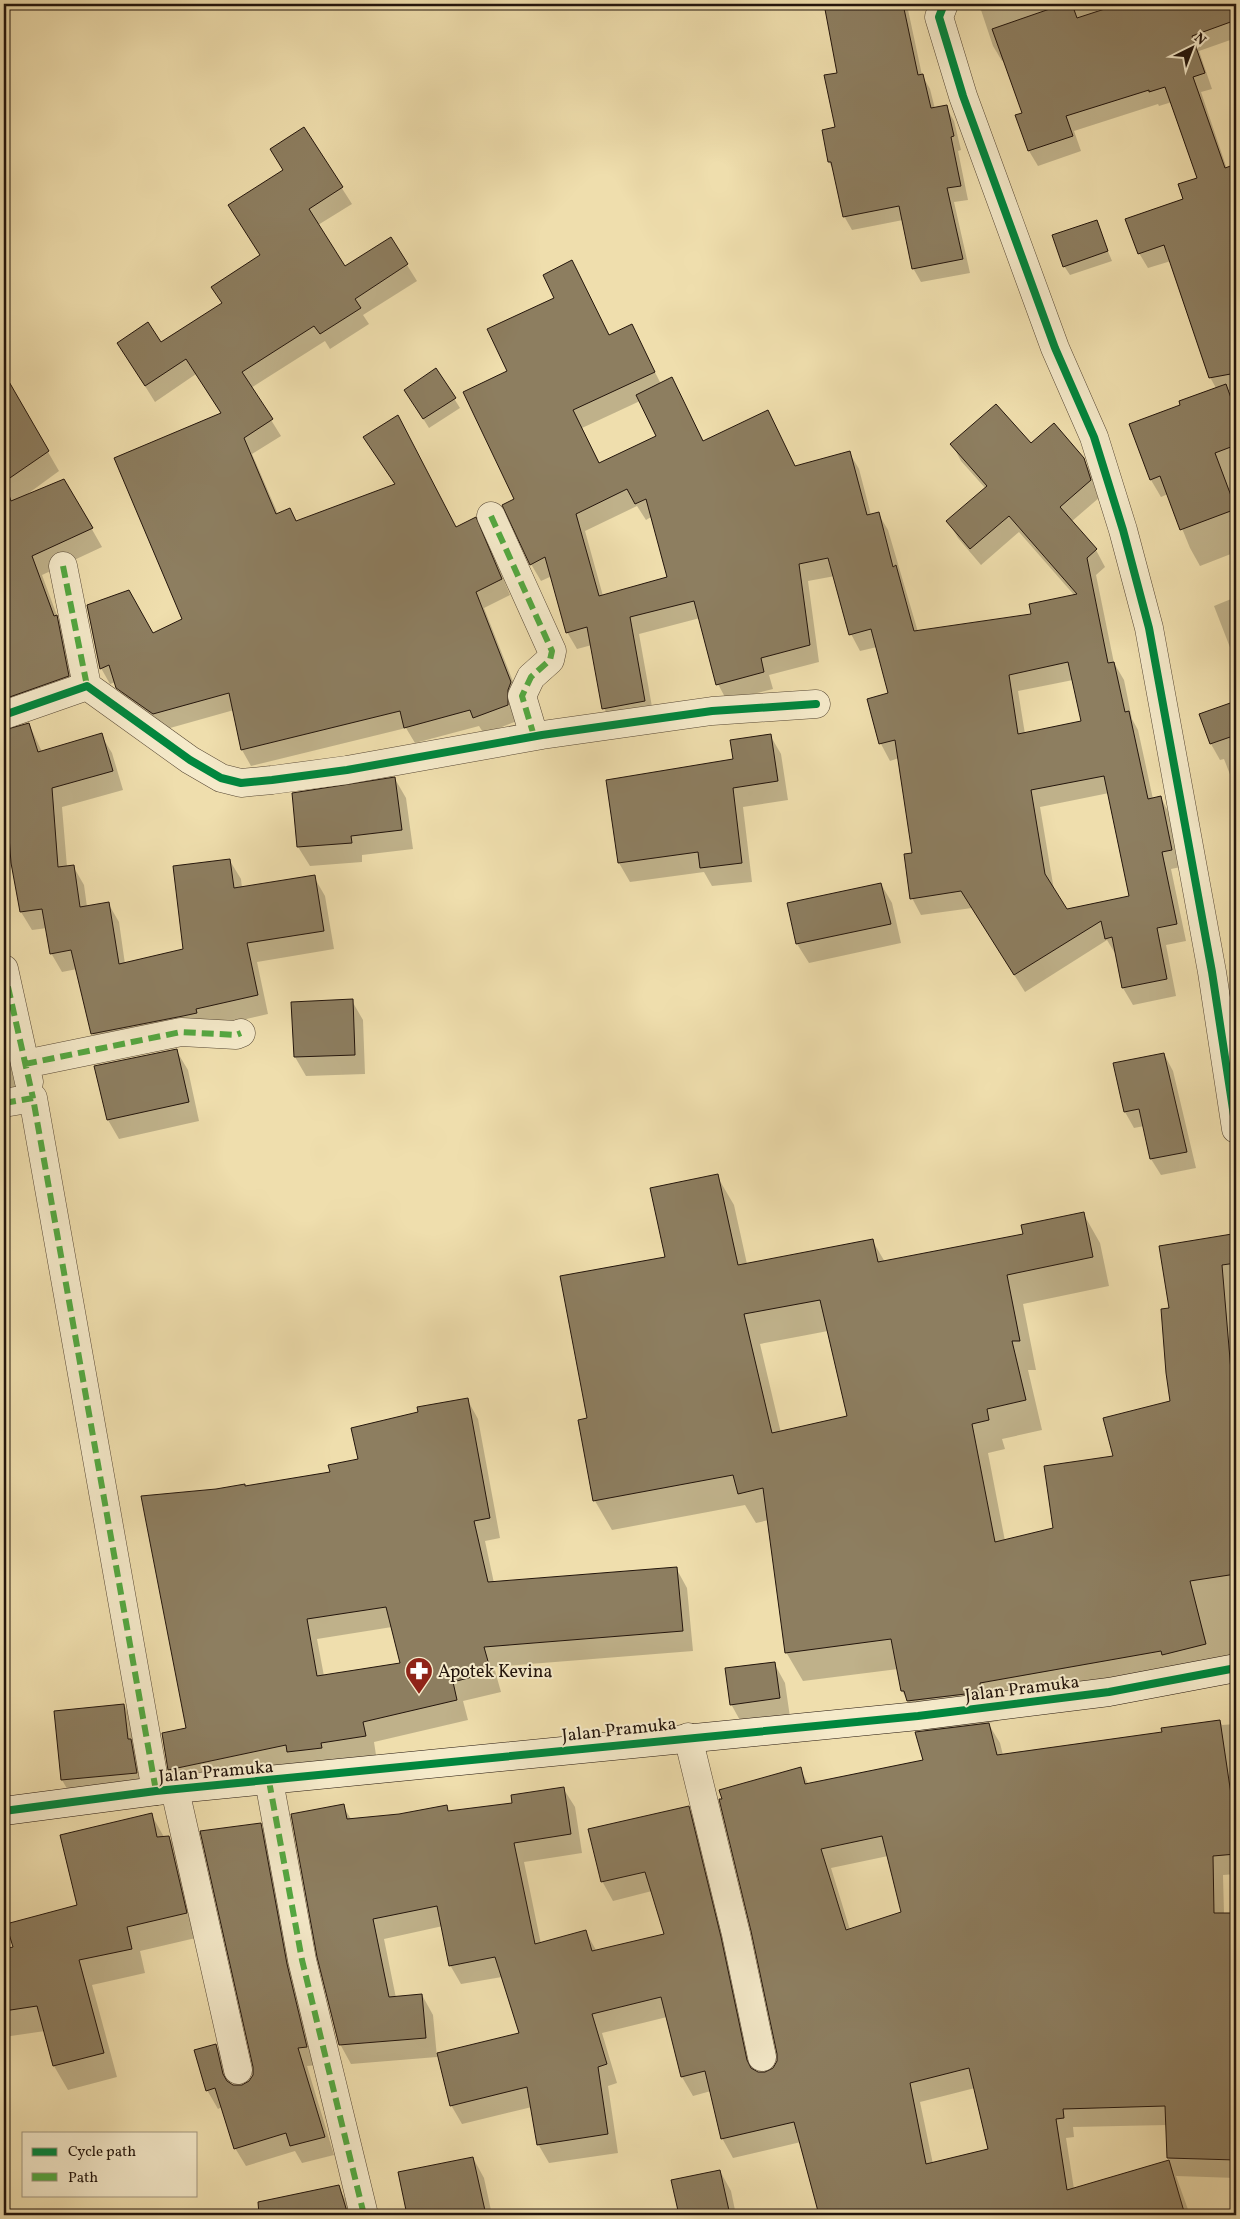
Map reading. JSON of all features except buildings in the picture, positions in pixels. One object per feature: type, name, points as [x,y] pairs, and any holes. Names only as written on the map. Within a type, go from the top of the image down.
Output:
[{"type":"street","points":[[944,4],[939,17],[963,96],[1056,348],[1094,437],[1123,530],[1149,628],[1212,972],[1236,1129]]},
{"type":"street","points":[[491,516],[552,650],[550,660],[531,678],[522,696],[534,736]]},
{"type":"street","points":[[63,566],[87,686],[190,760],[221,778],[241,782],[347,770],[534,736],[712,711],[816,704]]},
{"type":"street","points":[[4,715],[87,686]]},
{"type":"street","points":[[4,969],[32,1098],[166,1791],[238,2070]]},
{"type":"street","points":[[25,1064],[181,1032],[236,1035],[241,1033]]},
{"type":"street","points":[[4,1103],[32,1098]]},
{"type":"street","name":"Jalan Pramuka","points":[[4,1811],[166,1791],[688,1737],[918,1716],[1109,1692],[1236,1668]]},
{"type":"street","points":[[688,1737],[736,1934],[762,2057]]},
{"type":"street","points":[[269,1781],[302,1960],[364,2215]]},
{"type":"marked path","points":[[491,516],[552,651],[550,660],[531,677],[522,696],[534,736]]},
{"type":"marked path","points":[[63,566],[87,686]]},
{"type":"marked path","points":[[4,969],[33,1098]]},
{"type":"marked path","points":[[25,1064],[181,1032],[236,1035],[241,1033]]},
{"type":"marked path","points":[[4,1103],[33,1098],[156,1791]]},
{"type":"marked path","points":[[269,1781],[302,1960],[364,2215]]},
{"type":"cycle path","points":[[944,4],[939,17],[963,96],[1055,348],[1094,437],[1123,530],[1149,628],[1212,972],[1236,1129]]},
{"type":"cycle path","points":[[4,715],[87,686],[190,760],[221,778],[241,783],[347,770],[542,735],[712,711],[816,704]]},
{"type":"cycle path","points":[[4,1811],[156,1791],[918,1716],[1109,1692],[1236,1668]]},
{"type":"place","name":"Apotek Kevina","points":[[419,1695]]}]
